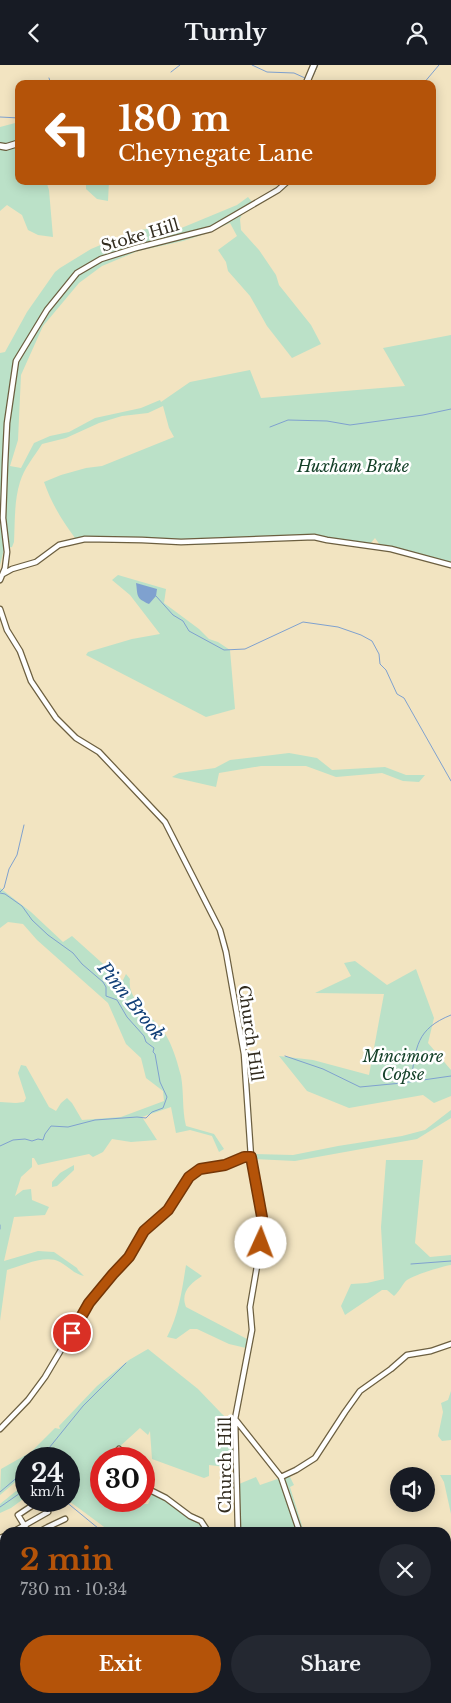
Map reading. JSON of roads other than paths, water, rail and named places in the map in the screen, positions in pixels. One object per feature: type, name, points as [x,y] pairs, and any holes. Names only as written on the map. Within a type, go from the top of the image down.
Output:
[{"type":"main road","points":[[308,80],[314,65]]},
{"type":"main road","points":[[0,147],[15,144]]},
{"type":"street","name":"Stoke Hill","points":[[1,578],[7,569],[3,518],[7,423],[16,361],[47,309],[77,273],[101,259],[211,229],[284,185]]},
{"type":"street","points":[[7,569],[36,562],[59,545],[85,539],[142,539],[181,543],[314,537],[391,549],[451,565]]},
{"type":"street","name":"Church Hill","points":[[0,609],[7,630],[20,651],[32,681],[56,718],[76,738],[99,752],[166,822],[220,930],[244,1054],[251,1157],[262,1217],[262,1236],[250,1307],[252,1330],[235,1419],[238,1527]]},
{"type":"street","points":[[0,1429],[28,1400],[50,1369],[87,1305],[129,1257],[144,1231],[168,1210],[189,1177],[200,1169],[225,1165],[244,1157],[251,1157]]},
{"type":"street","points":[[281,1477],[314,1458],[360,1391],[407,1355],[431,1351],[451,1344]]},
{"type":"street","points":[[235,1419],[281,1477],[298,1527]]},
{"type":"street","points":[[155,1492],[166,1498],[190,1516],[201,1521],[205,1527]]},
{"type":"street","points":[[22,1512],[18,1515],[25,1525]]},
{"type":"street","points":[[22,1527],[48,1512]]},
{"type":"street","points":[[50,1526],[65,1519]]},
{"type":"water","points":[[136,583],[157,589],[156,596],[149,604],[139,598]]},
{"type":"waterway","points":[[171,72],[180,65]]},
{"type":"waterway","points":[[252,65],[267,72],[294,73],[305,78]]},
{"type":"waterway","points":[[313,76],[318,65]]},
{"type":"waterway","points":[[426,80],[439,65]]},
{"type":"waterway","points":[[0,117],[15,118]]},
{"type":"waterway","points":[[270,427],[288,420],[327,421],[350,425],[423,415],[451,409]]},
{"type":"waterway","points":[[156,596],[173,615],[183,621],[189,631],[224,650],[245,649],[303,622],[338,627],[372,641],[379,654],[380,664],[386,670],[397,694],[404,698],[451,781]]},
{"type":"waterway","points":[[0,892],[4,888],[9,869],[17,855],[24,825]]},
{"type":"waterway","name":"Pinn Brook","points":[[0,893],[5,894],[22,906],[32,920],[48,935],[73,953],[82,964],[103,982],[106,987],[106,996],[117,1000],[127,1017],[144,1036],[146,1042],[154,1048],[153,1052],[160,1082],[167,1097],[163,1108],[152,1112],[146,1118],[95,1120],[68,1127],[51,1126],[43,1140],[13,1140],[0,1146]]},
{"type":"waterway","points":[[411,1081],[414,1058],[424,1033],[439,1020],[451,1015]]},
{"type":"waterway","points":[[285,1056],[323,1069],[360,1087],[451,1076]]},
{"type":"waterway","points":[[411,1264],[451,1261]]},
{"type":"waterway","points":[[50,1447],[83,1406],[126,1363]]},
{"type":"waterway","points":[[0,1492],[15,1479]]},
{"type":"waterway","points":[[0,1507],[15,1497]]},
{"type":"waterway","points":[[78,1512],[97,1527]]},
{"type":"park label","name":"Huxham Brake","points":[[353,466]]},
{"type":"park label","name":"Mincimore Copse","points":[[403,1065]]}]
